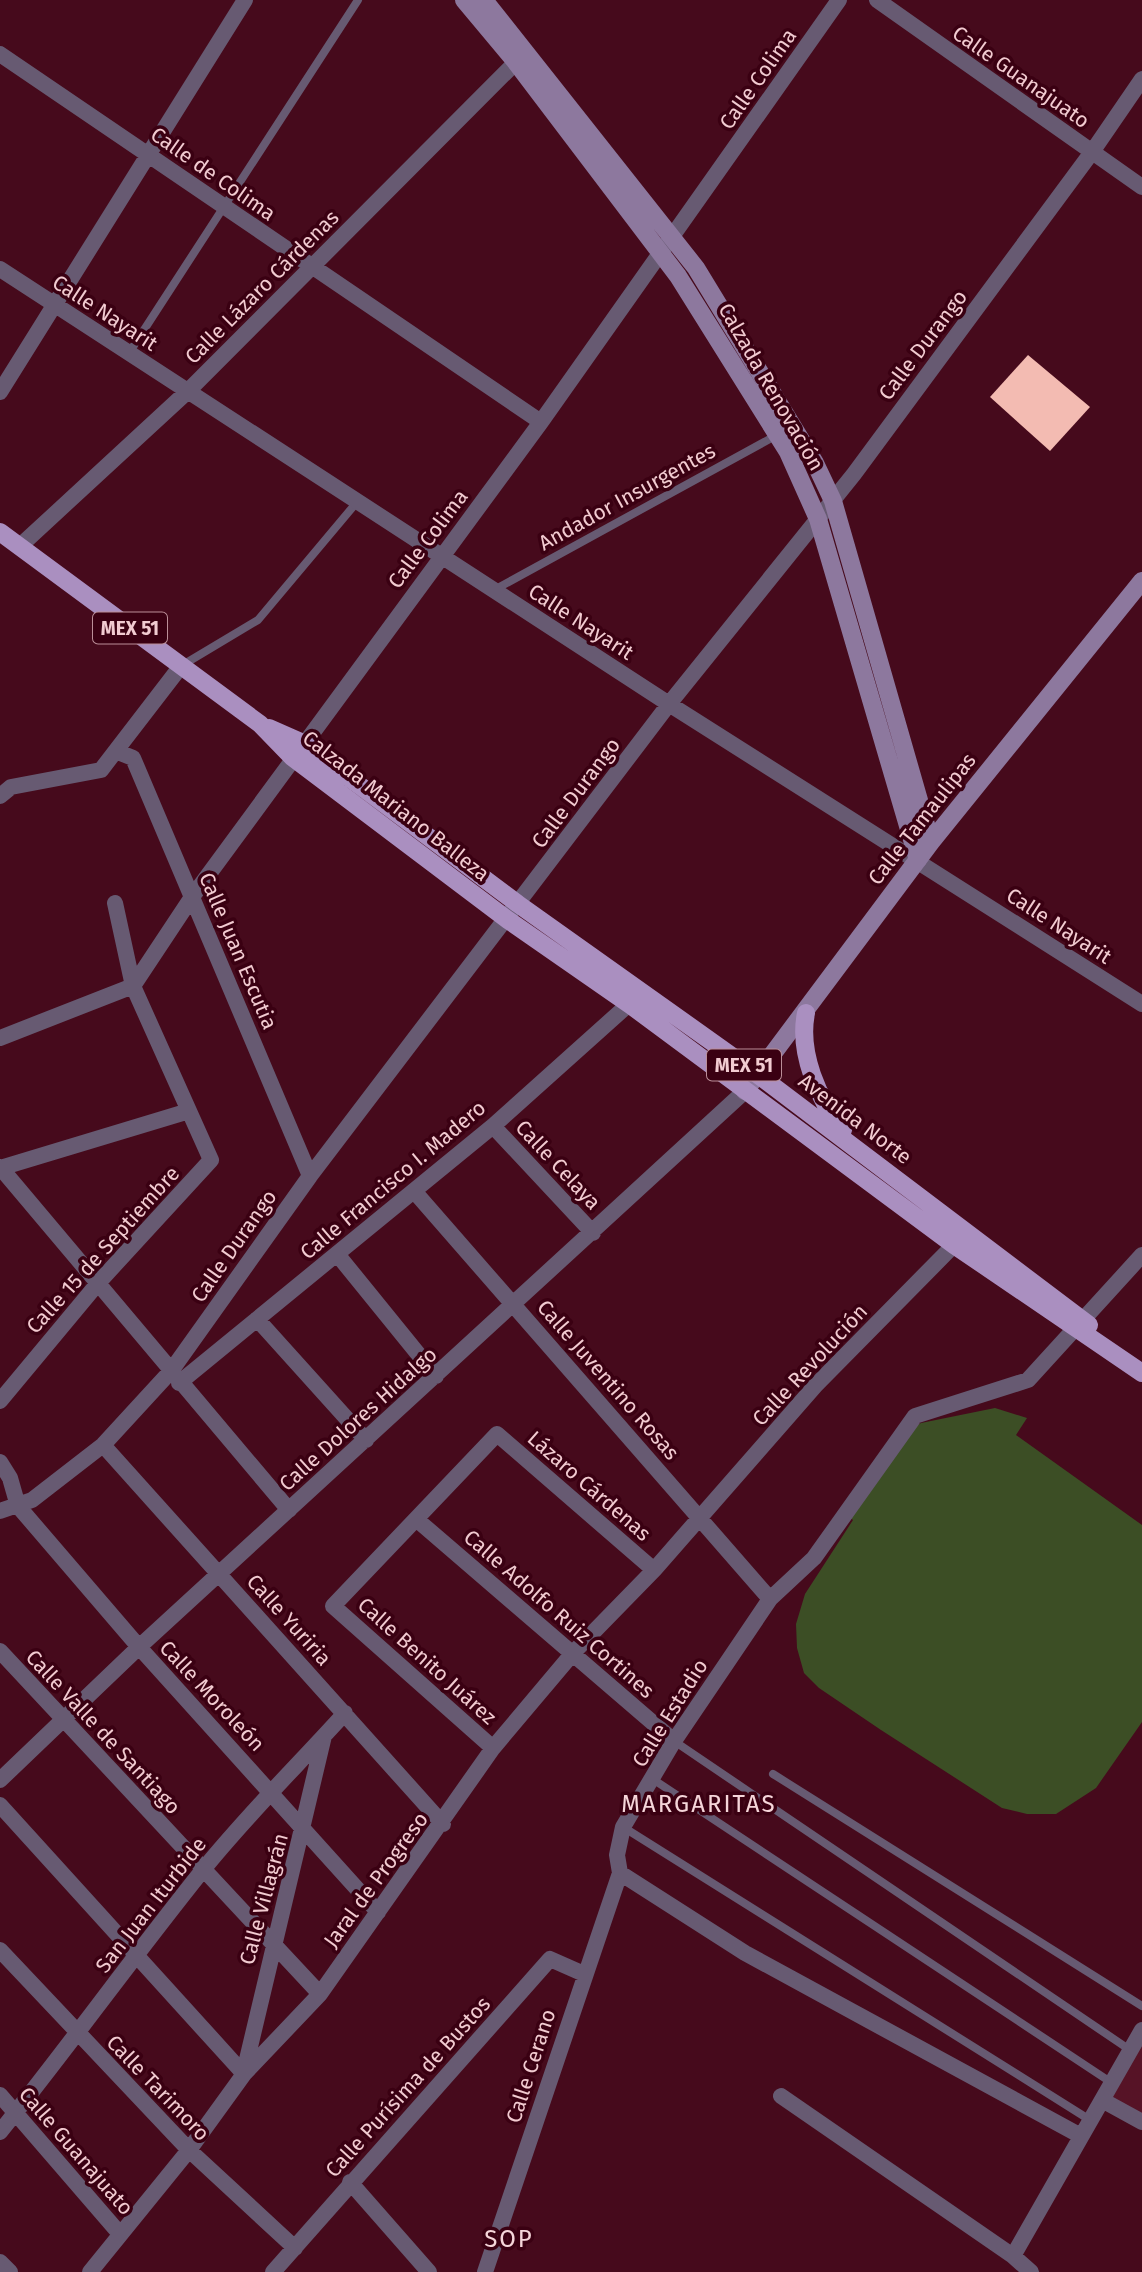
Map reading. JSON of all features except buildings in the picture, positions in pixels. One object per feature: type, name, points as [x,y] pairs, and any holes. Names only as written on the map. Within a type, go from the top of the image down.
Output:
[{"type":"main road","name":"Calzada Mariano Balleza","points":[[6,539],[260,724],[518,904]]},
{"type":"main road","name":"Calzada Mariano Balleza","points":[[298,750],[508,920]]},
{"type":"main road","name":"Avenida Norte","points":[[518,904],[757,1074],[1048,1292],[1079,1323],[1142,1373]]},
{"type":"main road","name":"Avenida Norte","points":[[508,920],[629,1004],[954,1245],[1079,1323]]},
{"type":"main road","points":[[806,1013],[803,1032],[813,1076],[831,1115],[861,1152]]},
{"type":"main road","points":[[954,1245],[970,1247],[1033,1286],[1048,1292]]},
{"type":"street","points":[[0,391],[245,0]]},
{"type":"street","name":"Calzada Renovación","points":[[464,0],[521,56],[673,237],[696,268],[815,463],[833,501],[931,842]]},
{"type":"street","name":"Calzada Renovación","points":[[484,0],[661,253],[777,435],[818,519],[918,860]]},
{"type":"street","name":"Calle Colima","points":[[133,986],[192,897],[541,422],[839,0]]},
{"type":"street","name":"Calle Guanajuato","points":[[877,0],[1142,187]]},
{"type":"street","name":"Calle de Colima","points":[[0,54],[541,422]]},
{"type":"street","name":"Calle Lázaro Cárdenas","points":[[6,539],[188,391],[521,56]]},
{"type":"street","name":"Calle Durango","points":[[0,1511],[11,1497],[32,1500],[103,1445],[175,1377],[310,1176],[508,920],[669,704],[833,501],[1092,152],[1142,79]]},
{"type":"street","name":"Calle Nayarit","points":[[0,269],[669,704],[1142,1004]]},
{"type":"street","name":"Calle Tamaulipas","points":[[745,1091],[806,1013],[931,842],[1135,601],[1142,581]]},
{"type":"street","points":[[0,796],[10,787],[102,771],[181,666]]},
{"type":"street","name":"Calle Juan Escutia","points":[[118,752],[133,758],[310,1176]]},
{"type":"street","points":[[115,903],[133,986],[189,1111],[0,1167],[289,1510]]},
{"type":"street","points":[[0,1038],[133,986]]},
{"type":"street","name":"Calle Francisco I. Madero","points":[[175,1377],[257,1319],[414,1191],[493,1126],[629,1004]]},
{"type":"street","name":"Calle Dolores Hidalgo","points":[[0,1780],[139,1647],[745,1091]]},
{"type":"street","name":"Calle 15 de Septiembre","points":[[0,1401],[99,1282],[212,1160],[189,1111]]},
{"type":"street","name":"Calle Celaya","points":[[493,1126],[593,1233]]},
{"type":"street","name":"Calle Juventino Rosas","points":[[414,1191],[770,1598]]},
{"type":"street","name":"Calle Revolución","points":[[700,1517],[815,1386],[954,1245]]},
{"type":"street","points":[[337,1254],[436,1376]]},
{"type":"street","name":"Calle Estadio","points":[[620,1873],[617,1855],[623,1827],[654,1780],[674,1741],[770,1598],[814,1558],[915,1416],[1028,1380],[1142,1255]]},
{"type":"street","points":[[257,1319],[366,1440]]},
{"type":"street","name":"Lázaro Cárdenas","points":[[416,1519],[497,1434],[654,1570]]},
{"type":"street","name":"Calle Yuriria","points":[[103,1445],[443,1824]]},
{"type":"street","name":"Calle Moroleón","points":[[0,1462],[10,1478],[11,1497],[139,1647],[378,1912]]},
{"type":"street","name":"Jaral de Progreso","points":[[90,2272],[189,2150],[244,2074],[320,1994],[443,1824],[493,1748],[573,1653],[654,1570],[700,1517]]},
{"type":"street","name":"Calle Benito Juárez","points":[[416,1519],[333,1606],[493,1748]]},
{"type":"street","name":"Calle Adolfo Ruiz Cortines","points":[[416,1519],[674,1741]]},
{"type":"street","name":"Calle Valle de Santiago","points":[[0,1651],[202,1871],[320,1994]]},
{"type":"street","name":"San Juan Iturbide","points":[[0,2132],[78,2036],[202,1871],[270,1790],[345,1713]]},
{"type":"street","name":"Calle Villagrán","points":[[244,2074],[325,1735]]},
{"type":"street","points":[[0,1805],[244,2074]]},
{"type":"street","points":[[620,1873],[745,1953],[1082,2136]]},
{"type":"street","name":"Calle Cerano","points":[[485,2272],[620,1873]]},
{"type":"street","name":"Calle Tarimoro","points":[[0,1950],[78,2036],[189,2150],[295,2248]]},
{"type":"street","name":"Calle Purísima de Bustos","points":[[276,2271],[350,2182],[550,1959],[584,1974]]},
{"type":"street","points":[[1013,2256],[1142,2030]]},
{"type":"street","name":"Calle Guanajuato","points":[[0,2095],[120,2234]]},
{"type":"street","points":[[781,2096],[1013,2256],[1031,2272]]},
{"type":"street","points":[[1102,2100],[1142,2122]]},
{"type":"street","points":[[350,2182],[429,2272]]},
{"type":"street","points":[[0,2262],[10,2272]]},
{"type":"lane","points":[[129,353],[358,0]]},
{"type":"lane","name":"Andador Insurgentes","points":[[494,590],[777,435]]},
{"type":"lane","points":[[181,666],[258,620],[357,502]]},
{"type":"lane","points":[[674,1741],[1130,2050]]},
{"type":"lane","points":[[773,1774],[1142,2006]]},
{"type":"lane","points":[[654,1780],[1112,2083]]},
{"type":"lane","points":[[623,1827],[1090,2120]]},
{"type":"shaded area","points":[[1142,2038],[1142,2115],[1107,2095]]},
{"type":"green space","points":[[995,1408],[1027,1418],[1016,1435],[1142,1525],[1142,1722],[1096,1788],[1056,1814],[1027,1814],[1002,1808],[819,1688],[804,1673],[797,1648],[796,1624],[805,1594],[853,1520],[849,1517],[905,1433],[921,1423]]},
{"type":"district","name":"MARGARITAS","points":[[699,1804]]},
{"type":"district","name":"SOP","points":[[509,2239]]}]
